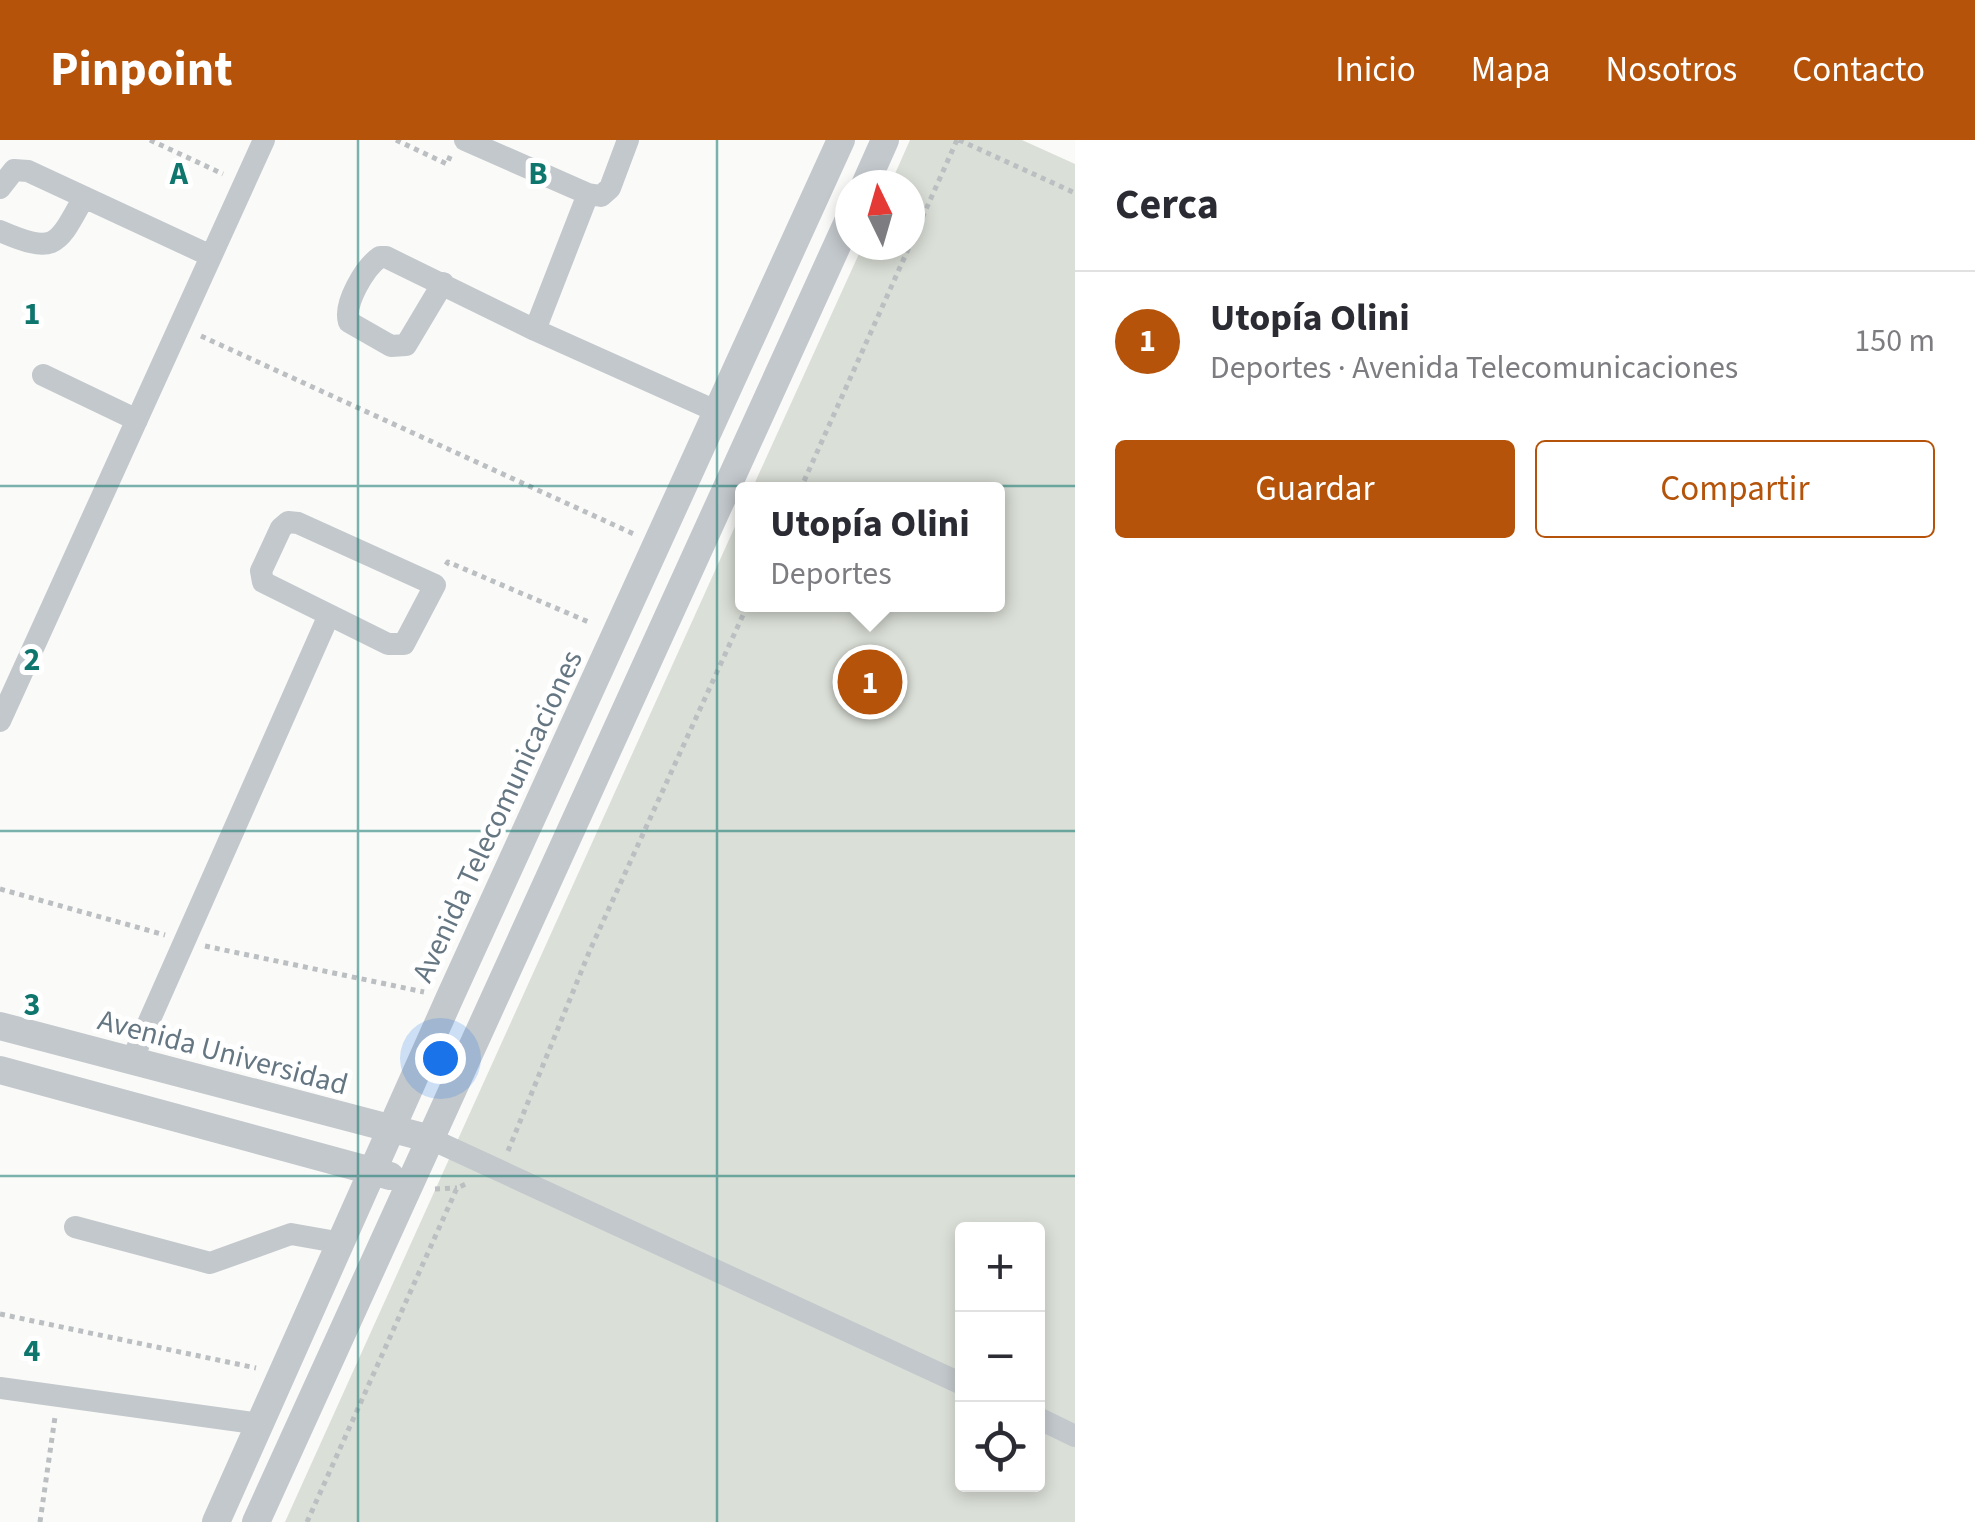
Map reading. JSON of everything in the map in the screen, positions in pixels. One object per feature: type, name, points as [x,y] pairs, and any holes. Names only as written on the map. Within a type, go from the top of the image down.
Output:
[{"type":"street","points":[[0,721],[264,140]]},
{"type":"street","points":[[465,140],[588,194],[601,196],[610,188],[628,140]]},
{"type":"street","name":"Avenida Telecomunicaciones","points":[[216,1522],[450,997],[841,140]]},
{"type":"street","points":[[871,170],[885,140]]},
{"type":"street","points":[[0,188],[9,173],[21,169],[211,256]]},
{"type":"street","points":[[534,330],[588,194]]},
{"type":"street","points":[[0,231],[30,244],[52,243],[60,238],[84,197]]},
{"type":"street","points":[[256,1522],[835,250]]},
{"type":"street","points":[[443,283],[534,330],[718,412]]},
{"type":"street","points":[[43,375],[136,420]]},
{"type":"street","points":[[288,522],[298,523],[435,585],[407,640],[400,646],[388,644],[269,585],[261,577],[281,528],[288,522]]},
{"type":"street","points":[[132,1062],[329,614]]},
{"type":"street","name":"Avenida Universidad","points":[[0,1026],[431,1140]]},
{"type":"street","points":[[0,1070],[412,1182]]},
{"type":"street","points":[[431,1140],[955,1381]]},
{"type":"street","points":[[75,1227],[205,1263],[291,1234],[342,1242]]},
{"type":"street","points":[[0,1388],[261,1424]]},
{"type":"street","points":[[1045,1421],[1075,1436]]},
{"type":"path","points":[[150,140],[244,184]]},
{"type":"path","points":[[396,140],[447,164],[456,140]]},
{"type":"path","points":[[925,212],[958,140],[1075,193]]},
{"type":"path","points":[[804,482],[903,260]]},
{"type":"path","points":[[179,326],[606,520]]},
{"type":"path","points":[[435,585],[448,562],[616,634]]},
{"type":"path","points":[[307,1522],[457,1188],[501,1170],[590,950],[744,612]]},
{"type":"path","points":[[0,888],[184,941],[450,997]]},
{"type":"path","points":[[0,1314],[284,1374]]},
{"type":"path","points":[[40,1522],[58,1394]]},
{"type":"shaded area","points":[[910,140],[1022,140],[1075,164],[1075,1522],[285,1522],[735,526],[735,612],[1005,612],[1005,482],[755,482],[856,260],[925,260],[925,170],[897,170]]},
{"type":"place","name":"Utopía Olini","points":[[870,682]]}]
